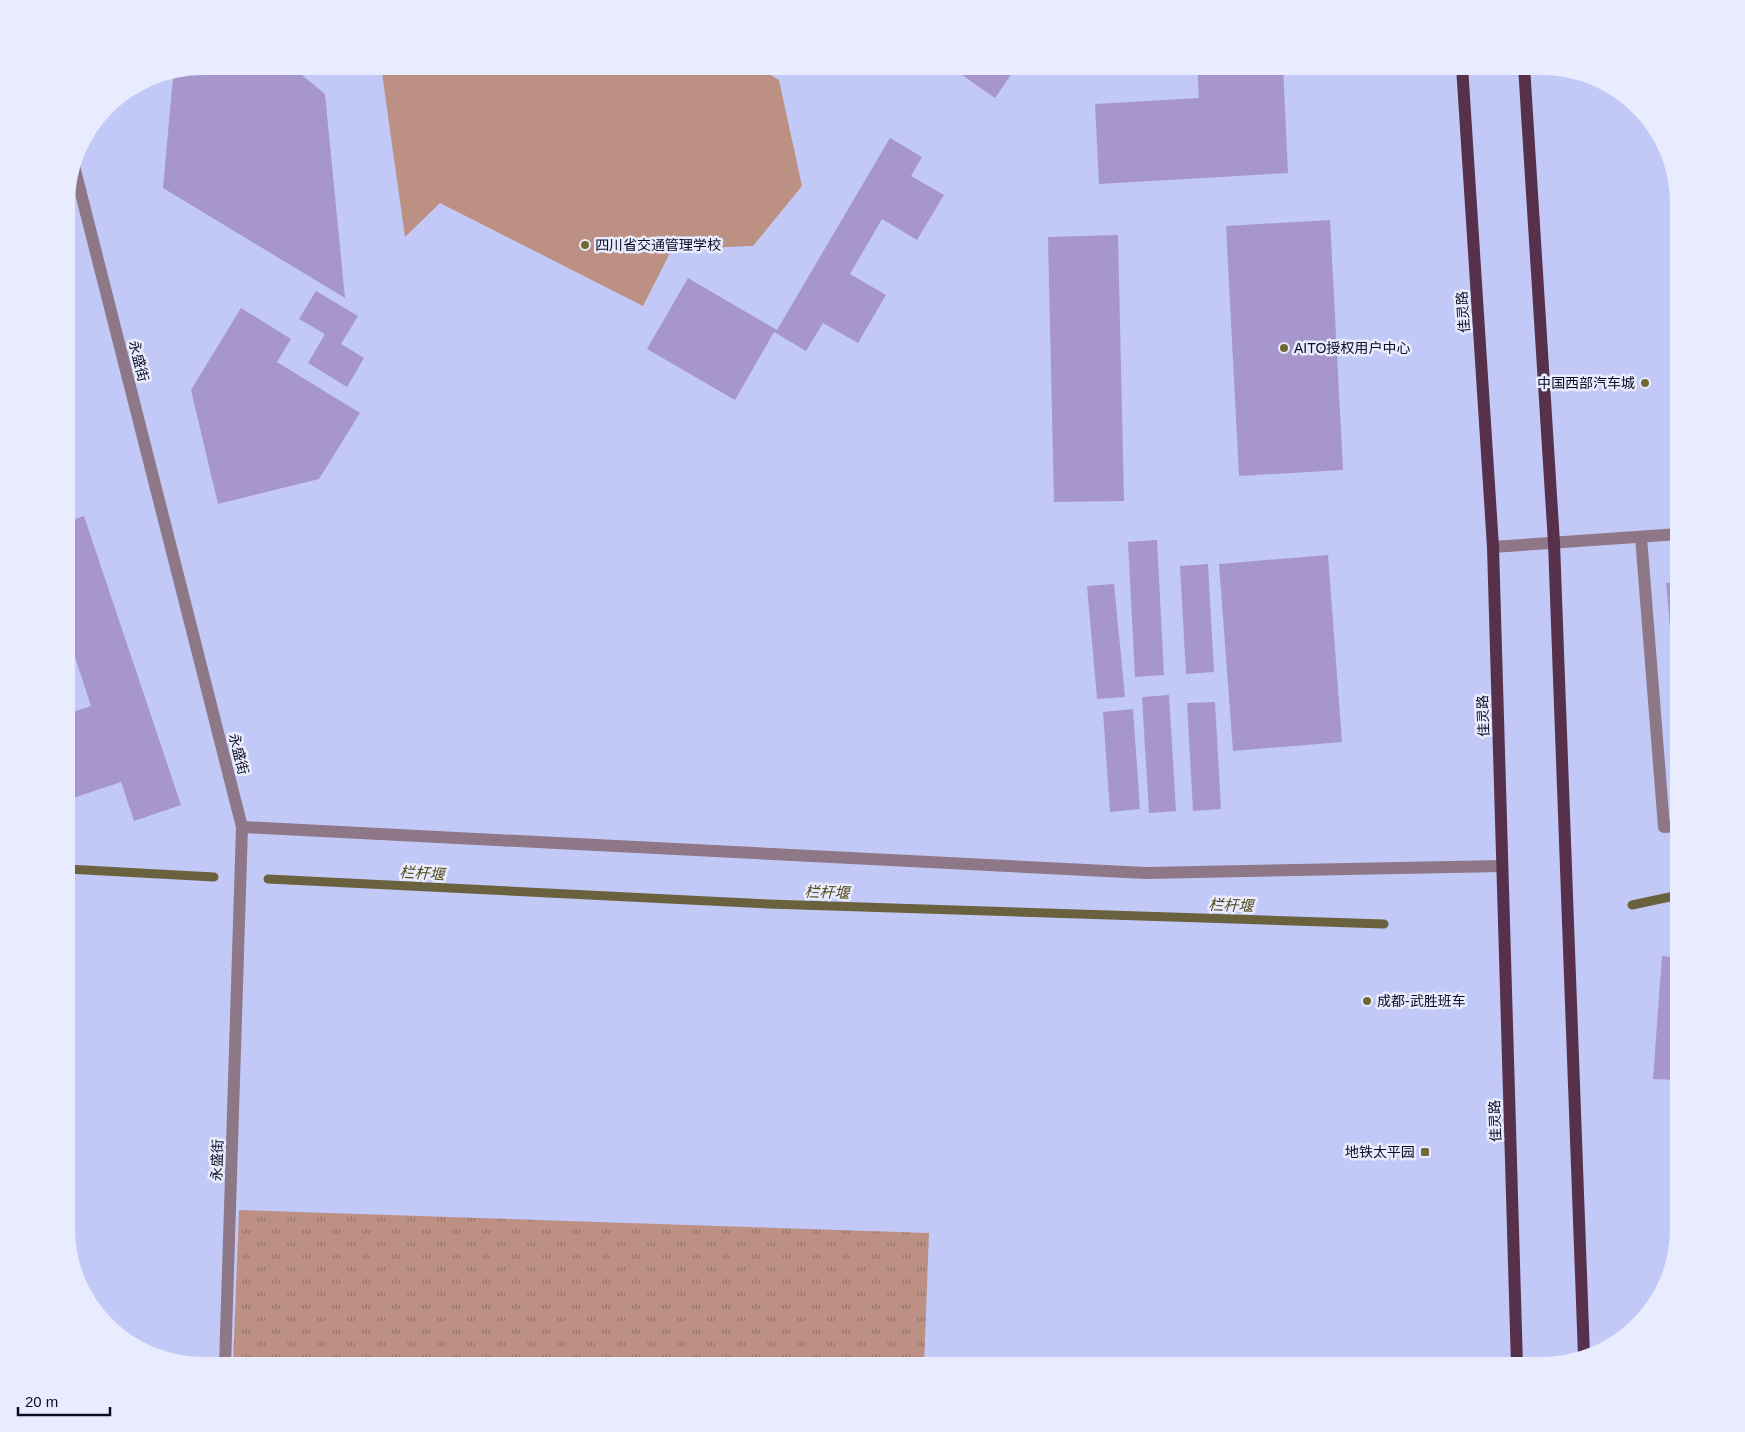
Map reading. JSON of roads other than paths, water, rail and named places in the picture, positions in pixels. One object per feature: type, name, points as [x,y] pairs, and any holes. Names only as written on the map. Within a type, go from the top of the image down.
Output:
[{"type":"main road","name":"佳灵路","points":[[1463,75],[1493,547],[1517,1357]]},
{"type":"main road","points":[[1525,75],[1554,543],[1584,1350]]},
{"type":"street","name":"永盛街","points":[[77,178],[242,827],[226,1357]]},
{"type":"street","points":[[1493,547],[1670,535]]},
{"type":"street","points":[[1641,537],[1664,827],[1670,827]]},
{"type":"street","points":[[242,827],[1146,873],[1502,866]]},
{"type":"waterway","name":"栏杆堰","points":[[75,869],[214,877]]},
{"type":"waterway","name":"栏杆堰","points":[[268,879],[768,904],[1384,924]]},
{"type":"waterway","name":"栏杆堰","points":[[1632,905],[1670,897]]},
{"type":"place","name":"四川省交通管理学校","points":[[585,245]]},
{"type":"place","name":"AITO授权用户中心","points":[[1284,348]]},
{"type":"place","name":"中国西部汽车城","points":[[1645,383]]},
{"type":"place","name":"成都-武胜班车","points":[[1367,1001]]},
{"type":"place","name":"地铁太平园","points":[[1425,1152]]}]
